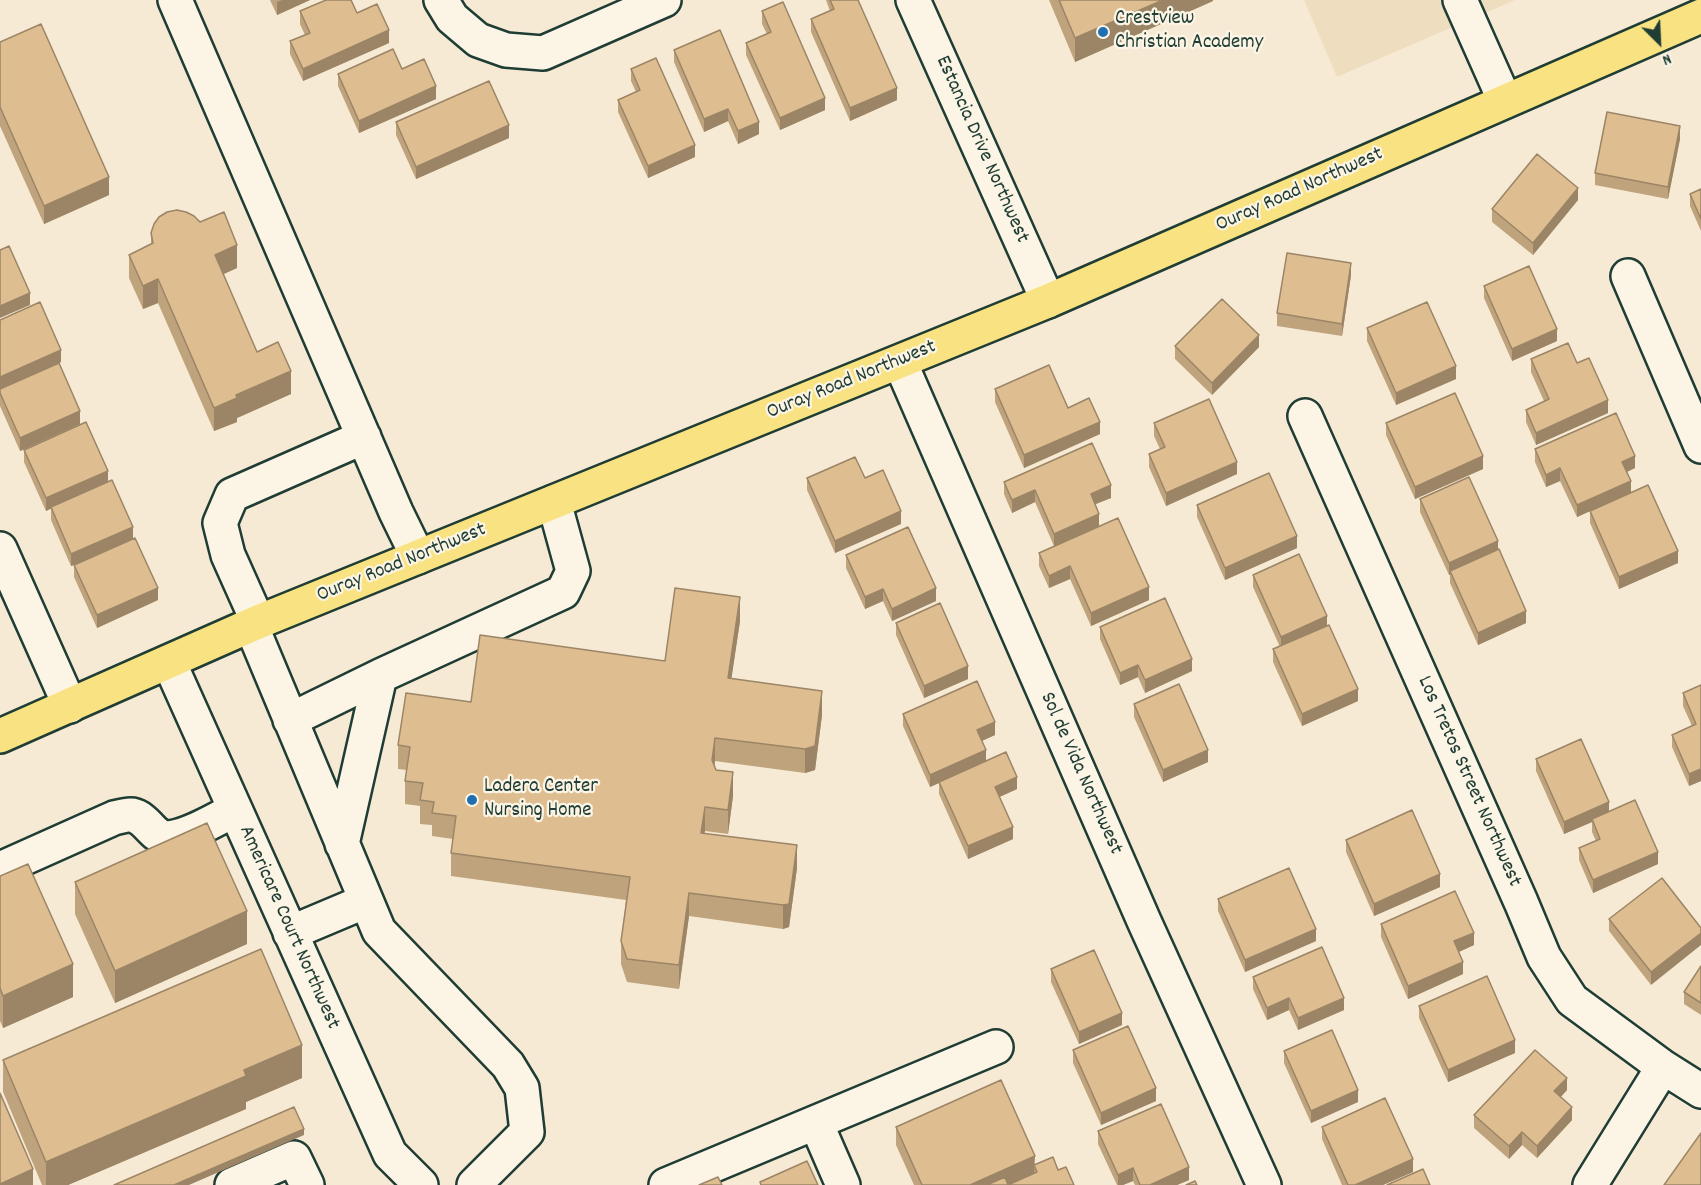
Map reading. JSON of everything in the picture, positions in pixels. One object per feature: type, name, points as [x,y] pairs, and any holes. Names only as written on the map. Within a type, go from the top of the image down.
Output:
[{"type":"main road","name":"Ouray Road Northwest","points":[[0,736],[255,624],[1048,301],[1701,16]]},
{"type":"street","points":[[176,0],[396,512],[418,557]]},
{"type":"street","points":[[441,0],[452,18],[477,40],[506,50],[543,52],[664,0]]},
{"type":"street","name":"Estancia Drive Northwest","points":[[913,0],[1048,301]]},
{"type":"street","points":[[1460,0],[1505,101]]},
{"type":"street","points":[[1628,276],[1701,446]]},
{"type":"street","name":"Sol de Vida Northwest","points":[[900,362],[1144,921],[1264,1185]]},
{"type":"street","name":"Los Tretos Street Northwest","points":[[1305,416],[1544,957],[1572,1000],[1663,1067],[1701,1091]]},
{"type":"street","points":[[364,437],[232,495],[220,523],[228,555],[290,720],[379,932],[508,1065],[522,1089],[527,1132],[474,1185]]},
{"type":"street","points":[[290,720],[563,592],[573,571],[554,502]]},
{"type":"street","points":[[0,549],[70,706]]},
{"type":"street","name":"Americare Court Northwest","points":[[170,662],[390,1154],[421,1185]]},
{"type":"street","points":[[342,844],[380,676]]},
{"type":"street","points":[[0,869],[114,818],[131,814],[146,822],[155,833],[165,838],[185,834],[235,810]]},
{"type":"street","points":[[290,933],[366,901]]},
{"type":"street","points":[[666,1185],[731,1173],[816,1123],[996,1047]]},
{"type":"street","points":[[1590,1185],[1663,1067]]},
{"type":"street","points":[[816,1123],[843,1185]]},
{"type":"street","points":[[232,1185],[294,1158],[307,1185]]},
{"type":"shaded area","points":[[1304,0],[1515,0],[1337,77]]},
{"type":"building","points":[[326,0],[351,0],[357,13],[377,4],[389,30],[303,69],[290,41],[310,33],[300,11]]},
{"type":"building","points":[[830,0],[858,0],[897,88],[850,108],[811,19],[834,9]]},
{"type":"building","points":[[1059,0],[1163,0],[1075,38]]},
{"type":"building","points":[[783,2],[825,98],[780,118],[746,43],[771,32],[762,11]]},
{"type":"building","points":[[41,24],[109,177],[44,206],[0,107],[0,42]]},
{"type":"building","points":[[720,30],[759,122],[738,131],[728,109],[704,119],[674,50]]},
{"type":"building","points":[[393,49],[402,69],[424,59],[436,86],[359,121],[338,74]]},
{"type":"building","points":[[656,58],[695,145],[648,166],[618,100],[640,90],[631,69]]},
{"type":"building","points":[[489,81],[509,125],[416,167],[396,122]]},
{"type":"building","points":[[1607,112],[1680,126],[1668,187],[1595,173]]},
{"type":"building","points":[[1537,154],[1578,188],[1533,243],[1492,209]]},
{"type":"building","points":[[1701,189],[1701,219],[1690,194]]},
{"type":"building","points":[[177,210],[194,216],[200,222],[224,212],[237,245],[215,255],[257,352],[278,342],[291,371],[236,395],[237,398],[214,408],[158,279],[143,286],[129,255],[153,243],[151,233],[159,217]]},
{"type":"building","points":[[9,246],[30,293],[0,306],[0,250]]},
{"type":"building","points":[[1287,253],[1351,263],[1342,324],[1277,313]]},
{"type":"building","points":[[1529,266],[1557,329],[1512,349],[1484,286]]},
{"type":"building","points":[[1222,299],[1259,335],[1212,383],[1175,346]]},
{"type":"building","points":[[40,302],[61,350],[0,377],[0,320]]},
{"type":"building","points":[[1427,302],[1456,366],[1396,393],[1367,328]]},
{"type":"building","points":[[1568,343],[1577,363],[1589,358],[1608,400],[1536,433],[1526,410],[1549,399],[1531,359]]},
{"type":"building","points":[[59,363],[80,411],[20,438],[0,389]]},
{"type":"building","points":[[1049,365],[1068,408],[1089,398],[1100,422],[1024,455],[995,389]]},
{"type":"building","points":[[1455,393],[1483,456],[1415,487],[1386,423]]},
{"type":"building","points":[[1209,399],[1237,462],[1166,493],[1149,454],[1165,447],[1154,423]]},
{"type":"building","points":[[1616,413],[1635,456],[1622,462],[1631,481],[1577,505],[1560,468],[1546,475],[1535,449]]},
{"type":"building","points":[[86,422],[108,471],[46,498],[24,450]]},
{"type":"building","points":[[1092,443],[1111,485],[1091,494],[1099,514],[1054,534],[1035,490],[1012,500],[1004,482]]},
{"type":"building","points":[[855,457],[865,478],[883,470],[901,511],[835,541],[807,478]]},
{"type":"building","points":[[1269,473],[1297,536],[1225,568],[1197,505]]},
{"type":"building","points":[[1469,477],[1498,541],[1449,563],[1420,499]]},
{"type":"building","points":[[112,480],[133,527],[71,554],[51,507]]},
{"type":"building","points":[[1648,485],[1678,551],[1619,577],[1590,511]]},
{"type":"building","points":[[1118,518],[1149,587],[1091,613],[1070,566],[1049,576],[1039,553]]},
{"type":"building","points":[[908,527],[936,588],[892,609],[883,589],[865,597],[846,555]]},
{"type":"building","points":[[135,538],[158,588],[97,615],[74,565]]},
{"type":"building","points":[[1499,549],[1526,611],[1478,633],[1450,571]]},
{"type":"building","points":[[1299,554],[1327,616],[1281,637],[1253,575]]},
{"type":"building","name":"Ladera Center Nursing Home","points":[[675,588],[740,597],[728,678],[822,691],[815,746],[805,749],[715,738],[712,760],[716,770],[733,772],[728,810],[705,807],[701,833],[797,845],[789,904],[689,893],[679,965],[627,959],[621,941],[630,877],[451,853],[456,816],[432,813],[434,802],[420,800],[423,783],[405,781],[410,747],[398,745],[406,693],[471,702],[480,635],[665,661]]},
{"type":"building","points":[[1165,598],[1192,659],[1145,680],[1138,665],[1120,673],[1100,627]]},
{"type":"building","points":[[940,603],[968,666],[924,686],[896,623]]},
{"type":"building","points":[[1329,625],[1358,689],[1302,714],[1273,649]]},
{"type":"building","points":[[977,681],[995,722],[977,730],[986,750],[930,775],[903,714]]},
{"type":"building","points":[[1179,684],[1208,750],[1163,770],[1134,704]]},
{"type":"building","points":[[1701,685],[1701,769],[1689,774],[1672,735],[1696,724],[1683,693]]},
{"type":"building","points":[[1581,739],[1609,802],[1564,822],[1536,759]]},
{"type":"building","points":[[1006,752],[1017,777],[995,787],[1013,827],[968,846],[939,782]]},
{"type":"building","points":[[1635,800],[1658,852],[1593,880],[1579,848],[1600,839],[1592,819]]},
{"type":"building","points":[[1412,810],[1440,874],[1374,904],[1346,840]]},
{"type":"building","points":[[207,823],[247,911],[115,971],[75,882]]},
{"type":"building","points":[[28,864],[73,964],[3,996],[0,988],[0,876]]},
{"type":"building","points":[[1289,868],[1316,929],[1245,960],[1218,899]]},
{"type":"building","points":[[1662,878],[1701,928],[1701,933],[1651,972],[1609,919]]},
{"type":"building","points":[[1455,891],[1474,933],[1454,941],[1463,962],[1408,986],[1381,924]]},
{"type":"building","points":[[1322,947],[1344,998],[1298,1018],[1289,998],[1267,1008],[1253,977]]},
{"type":"building","points":[[261,949],[302,1045],[244,1070],[246,1076],[46,1162],[3,1060]]},
{"type":"building","points":[[1094,950],[1122,1013],[1079,1032],[1051,969]]},
{"type":"building","points":[[1701,966],[1701,1003],[1684,992]]},
{"type":"building","points":[[1487,976],[1515,1040],[1448,1070],[1419,1006]]},
{"type":"building","points":[[1128,1026],[1156,1088],[1101,1113],[1073,1050]]},
{"type":"building","points":[[1332,1030],[1358,1090],[1311,1111],[1284,1051]]},
{"type":"building","points":[[1535,1050],[1567,1078],[1554,1091],[1572,1107],[1537,1146],[1522,1132],[1509,1146],[1474,1115]]},
{"type":"building","points":[[1001,1080],[1035,1156],[970,1185],[922,1185],[896,1127]]},
{"type":"building","points":[[0,1093],[33,1169],[0,1184]]},
{"type":"building","points":[[1385,1098],[1413,1159],[1355,1185],[1348,1185],[1322,1127]]},
{"type":"building","points":[[1161,1104],[1189,1167],[1150,1185],[1140,1185],[1133,1168],[1118,1175],[1098,1131]]},
{"type":"building","points":[[294,1107],[304,1129],[174,1185],[114,1185]]},
{"type":"building","points":[[1701,1133],[1701,1185],[1664,1185]]},
{"type":"building","points":[[1053,1157],[1058,1170],[1066,1167],[1074,1185],[1008,1185],[1037,1172],[1034,1165]]},
{"type":"building","points":[[807,1161],[818,1185],[761,1185],[760,1182]]},
{"type":"building","points":[[1423,1169],[1430,1185],[1387,1185]]},
{"type":"building","points":[[718,1177],[722,1185],[699,1185]]},
{"type":"building","points":[[1005,1177],[1008,1185],[987,1185]]},
{"type":"place","name":"Crestview Christian Academy","points":[[1103,32]]},
{"type":"place","name":"Ladera Center Nursing Home","points":[[472,800]]}]
